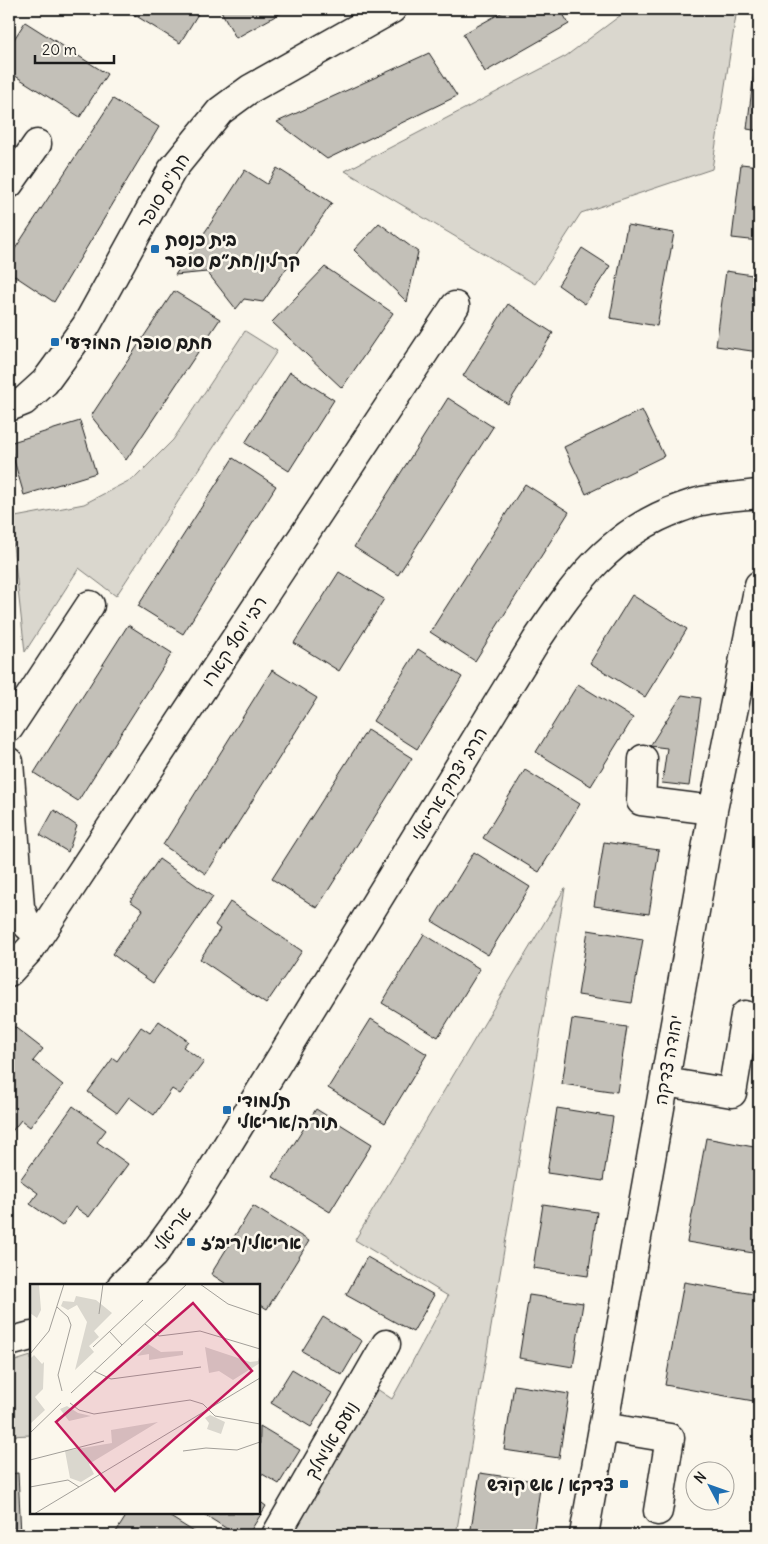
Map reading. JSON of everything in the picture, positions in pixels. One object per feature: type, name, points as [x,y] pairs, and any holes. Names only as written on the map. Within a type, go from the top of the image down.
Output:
[{"type":"street","name":"חת\"ם סופר","points":[[9,407],[24,401],[45,382],[86,326],[172,170],[220,111],[250,89],[392,9]]},
{"type":"street","points":[[9,184],[37,144]]},
{"type":"street","name":"רבי יוסף קארו","points":[[9,972],[31,948],[455,306]]},
{"type":"street","name":"הרב יצחק אריאלי","points":[[214,1166],[531,650],[567,595],[598,559],[632,530],[663,514],[701,501],[759,494]]},
{"type":"street","name":"יהודה צדקה","points":[[584,1535],[713,810],[759,586]]},
{"type":"street","points":[[9,728],[90,606]]},
{"type":"street","points":[[643,759],[641,801],[713,810]]},
{"type":"street","points":[[9,762],[20,907],[27,925],[39,936]]},
{"type":"street","points":[[664,1082],[732,1093],[745,1015]]},
{"type":"street","name":"אריאלי","points":[[123,1284],[153,1255],[195,1198],[214,1166]]},
{"type":"street","points":[[9,1342],[30,1336]]},
{"type":"street","name":"נועם אלימלך","points":[[276,1535],[386,1344]]},
{"type":"street","points":[[603,1428],[670,1438],[658,1511]]},
{"type":"shaded area","points":[[629,9],[737,9],[712,169],[581,213],[535,284],[345,171],[566,56]]},
{"type":"shaded area","points":[[245,331],[277,351],[116,596],[79,568],[25,652],[10,518],[84,504],[136,477],[173,440]]},
{"type":"shaded area","points":[[565,888],[456,1535],[292,1535],[377,1389],[392,1399],[448,1296],[355,1240]]},
{"type":"shaded area","points":[[30,1356],[30,1435],[9,1436],[9,1363]]},
{"type":"building","points":[[125,9],[201,9],[180,43]]},
{"type":"building","points":[[220,9],[288,9],[236,38]]},
{"type":"building","points":[[508,9],[560,9],[569,24],[485,72],[463,34]]},
{"type":"building","points":[[25,22],[107,74],[80,117],[9,72],[9,47]]},
{"type":"building","points":[[429,53],[457,96],[327,159],[277,122]]},
{"type":"building","points":[[756,56],[759,56],[759,131],[747,129]]},
{"type":"building","points":[[113,99],[159,127],[54,302],[9,272],[9,258]]},
{"type":"building","points":[[741,164],[759,166],[759,241],[732,238]]},
{"type":"building","points":[[277,168],[332,203],[263,302],[244,299],[236,309],[207,272],[175,275],[245,170],[267,184]]},
{"type":"building","points":[[379,223],[418,252],[407,302],[354,250]]},
{"type":"building","points":[[627,225],[674,233],[657,326],[610,318]]},
{"type":"building","points":[[582,248],[610,266],[585,304],[558,285]]},
{"type":"building","points":[[325,267],[393,313],[342,388],[272,322]]},
{"type":"building","points":[[726,271],[759,276],[759,352],[716,346]]},
{"type":"building","points":[[174,291],[220,319],[126,460],[91,416]]},
{"type":"building","points":[[508,304],[553,333],[508,404],[463,376]]},
{"type":"building","points":[[290,372],[334,400],[289,471],[245,443]]},
{"type":"building","points":[[448,398],[493,427],[398,575],[354,547]]},
{"type":"building","points":[[642,410],[664,456],[586,494],[564,447]]},
{"type":"building","points":[[80,421],[96,473],[24,495],[9,443]]},
{"type":"building","points":[[233,458],[276,486],[183,634],[138,606]]},
{"type":"building","points":[[525,484],[569,512],[475,661],[430,632]]},
{"type":"building","points":[[339,572],[384,599],[339,671],[294,643]]},
{"type":"building","points":[[632,595],[687,629],[645,697],[590,663]]},
{"type":"building","points":[[128,625],[172,653],[78,801],[34,773]]},
{"type":"building","points":[[418,649],[462,677],[417,749],[373,721]]},
{"type":"building","points":[[272,670],[317,698],[206,874],[163,845]]},
{"type":"building","points":[[578,684],[633,718],[591,786],[536,752]]},
{"type":"building","points":[[682,695],[701,698],[689,786],[662,783],[667,748],[650,746]]},
{"type":"building","points":[[367,730],[412,758],[317,908],[272,879]]},
{"type":"building","points":[[525,770],[580,804],[539,872],[483,838]]},
{"type":"building","points":[[54,810],[77,826],[68,852],[40,835]]},
{"type":"building","points":[[604,842],[659,850],[649,914],[594,906]]},
{"type":"building","points":[[474,852],[530,887],[488,955],[432,921]]},
{"type":"building","points":[[159,859],[213,897],[153,983],[112,954],[143,910],[130,901]]},
{"type":"building","points":[[230,902],[302,951],[266,1004],[200,959],[220,929],[215,925]]},
{"type":"building","points":[[588,930],[643,939],[632,1003],[578,995]]},
{"type":"building","points":[[424,934],[480,969],[438,1037],[382,1003]]},
{"type":"building","points":[[371,1019],[427,1054],[385,1123],[328,1088]]},
{"type":"building","points":[[572,1019],[627,1027],[617,1092],[562,1084]]},
{"type":"building","points":[[159,1021],[188,1041],[183,1047],[204,1062],[180,1094],[172,1089],[154,1115],[129,1097],[117,1113],[88,1092],[113,1058],[117,1061],[141,1027],[150,1033]]},
{"type":"building","points":[[12,1025],[43,1049],[33,1061],[63,1085],[30,1127],[21,1120],[9,1135],[9,1030]]},
{"type":"building","points":[[73,1106],[106,1130],[97,1142],[128,1164],[89,1217],[75,1207],[62,1226],[30,1204],[38,1193],[20,1180]]},
{"type":"building","points":[[557,1108],[613,1117],[603,1181],[547,1173]]},
{"type":"building","points":[[316,1109],[372,1144],[330,1212],[273,1177]]},
{"type":"building","points":[[706,1138],[759,1148],[759,1254],[687,1242]]},
{"type":"building","points":[[543,1204],[597,1212],[588,1276],[533,1268]]},
{"type":"building","points":[[253,1206],[309,1241],[267,1309],[260,1305],[260,1284],[226,1284],[211,1274]]},
{"type":"building","points":[[367,1257],[434,1295],[413,1332],[346,1295]]},
{"type":"building","points":[[684,1282],[759,1295],[759,1402],[665,1385]]},
{"type":"building","points":[[529,1295],[583,1303],[573,1367],[519,1358]]},
{"type":"building","points":[[323,1317],[362,1341],[342,1375],[302,1351]]},
{"type":"building","points":[[292,1369],[332,1393],[311,1427],[271,1403]]},
{"type":"building","points":[[514,1385],[569,1394],[559,1458],[504,1450]]},
{"type":"building","points":[[260,1426],[300,1450],[279,1484],[260,1473]]},
{"type":"building","points":[[18,1473],[21,1535],[9,1535],[9,1474]]},
{"type":"building","points":[[480,1473],[541,1482],[533,1535],[470,1535]]},
{"type":"building","points":[[260,1502],[266,1506],[248,1535],[237,1535],[205,1515],[260,1514]]},
{"type":"building","points":[[127,1514],[166,1514],[199,1535],[120,1535],[116,1532]]},
{"type":"place","name":"בית כנסת קרלין/חת״ם סופר","points":[[155,249]]},
{"type":"place","name":"חתם סופר/ המודעי","points":[[55,342]]},
{"type":"place","name":"תלמודי תורה/אריאלי","points":[[227,1110]]},
{"type":"place","name":"אריאלי/ריב׳ז","points":[[191,1242]]},
{"type":"place","name":"צדקא / אש קודש","points":[[624,1484]]}]
